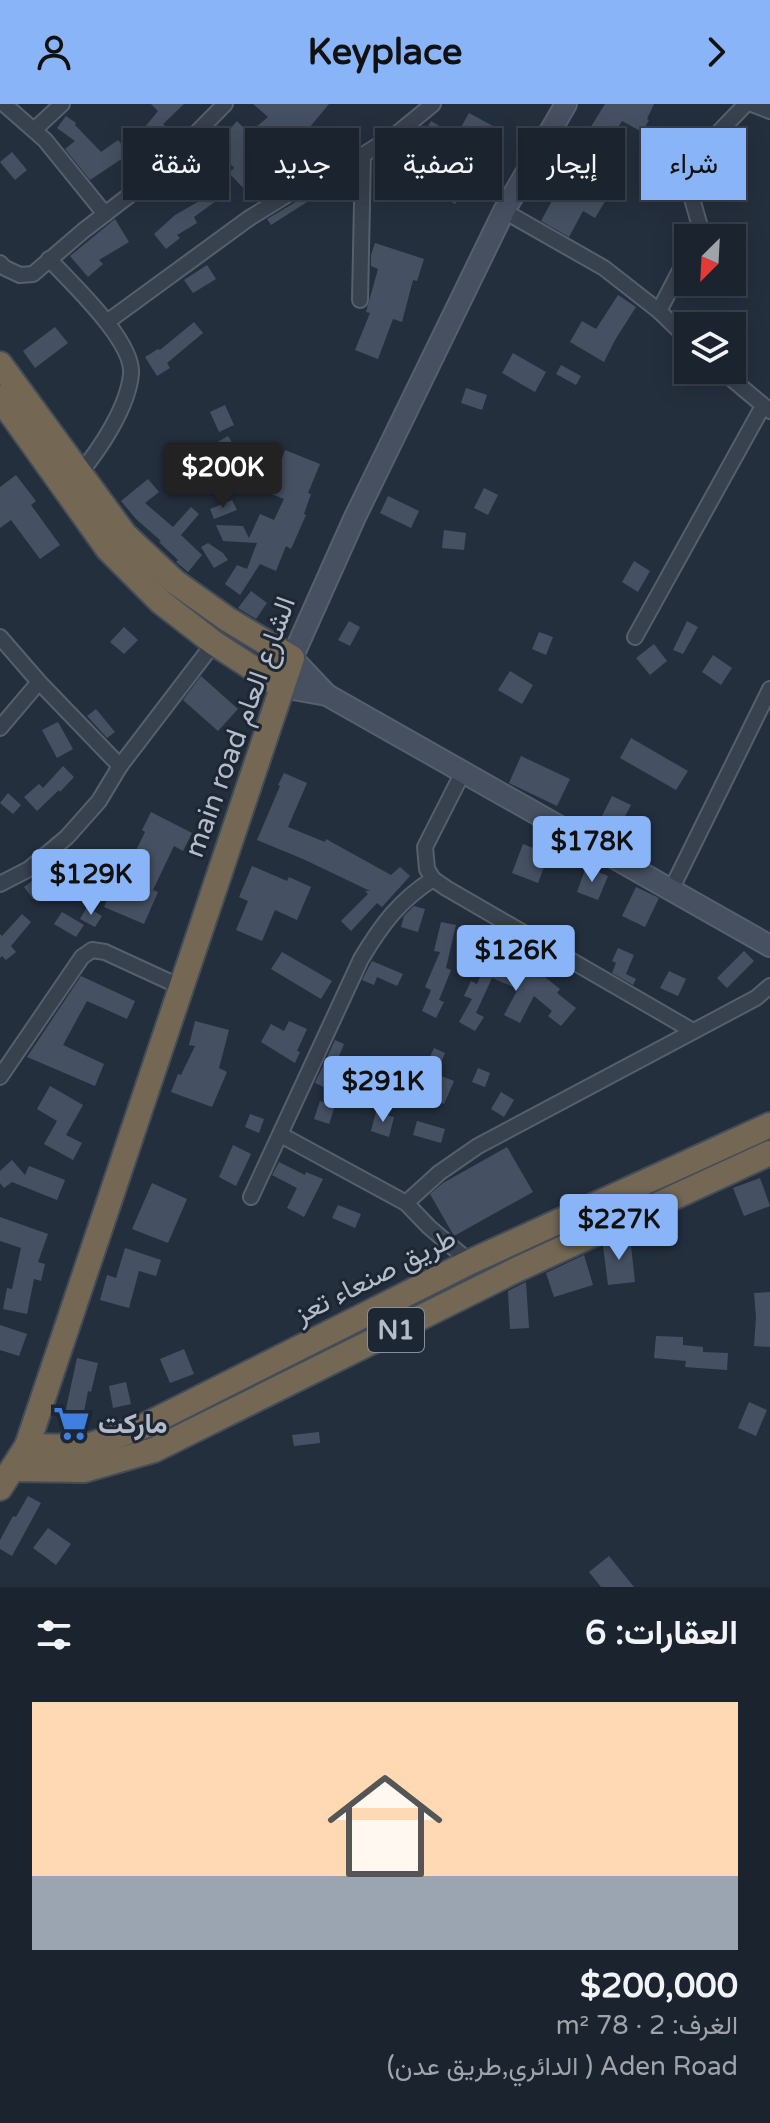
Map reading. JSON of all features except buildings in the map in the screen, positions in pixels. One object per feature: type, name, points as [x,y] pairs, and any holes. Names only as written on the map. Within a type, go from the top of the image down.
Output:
[{"type":"highway","points":[[2,373],[80,473],[116,542],[227,619],[292,658]]},
{"type":"highway","points":[[0,398],[161,602],[214,643],[282,687]]},
{"type":"highway","name":"main road الشارع العام","points":[[27,1446],[292,658]]},
{"type":"highway","name":"طريق صنعاء تعز","points":[[7,1479],[27,1446],[85,1447],[142,1427],[470,1262],[770,1125]]},
{"type":"highway","name":"طريق صنعاء تعز","points":[[7,1479],[84,1470],[154,1450],[518,1269],[770,1153]]},
{"type":"main road","name":"main road الشارع العام","points":[[292,658],[355,517],[504,211],[566,104]]},
{"type":"main road","points":[[292,658],[327,695],[770,946]]},
{"type":"main road","points":[[282,687],[327,695]]},
{"type":"street","points":[[4,104],[45,140],[105,214]]},
{"type":"street","points":[[34,130],[62,104]]},
{"type":"street","points":[[0,263],[20,275],[33,274],[153,177],[225,104]]},
{"type":"street","points":[[107,322],[248,219],[301,186],[363,155],[399,132],[433,104]]},
{"type":"street","points":[[699,224],[689,188],[691,166],[702,146],[746,104]]},
{"type":"street","points":[[752,104],[770,111]]},
{"type":"street","points":[[360,300],[363,155]]},
{"type":"street","points":[[504,211],[604,268],[674,325]]},
{"type":"street","points":[[49,259],[107,322],[124,346],[132,372],[122,408],[96,453],[80,473]]},
{"type":"street","points":[[659,311],[674,282]]},
{"type":"street","points":[[635,637],[767,409],[738,384]]},
{"type":"street","points":[[0,637],[120,766]]},
{"type":"street","points":[[0,884],[29,869],[67,837],[99,801],[120,766],[214,643]]},
{"type":"street","points":[[0,728],[39,682]]},
{"type":"street","points":[[671,890],[770,689]]},
{"type":"street","points":[[463,772],[425,847],[427,869],[433,879],[693,1031]]},
{"type":"street","points":[[251,1197],[355,971],[380,926],[411,893],[433,879]]},
{"type":"street","points":[[0,1077],[82,957],[92,950],[105,952],[181,987]]},
{"type":"street","points":[[406,1203],[439,1173],[478,1146],[756,998],[770,986]]},
{"type":"street","points":[[281,1135],[406,1203],[470,1262]]},
{"type":"place","name":"ماركت","points":[[72,1424]]}]
